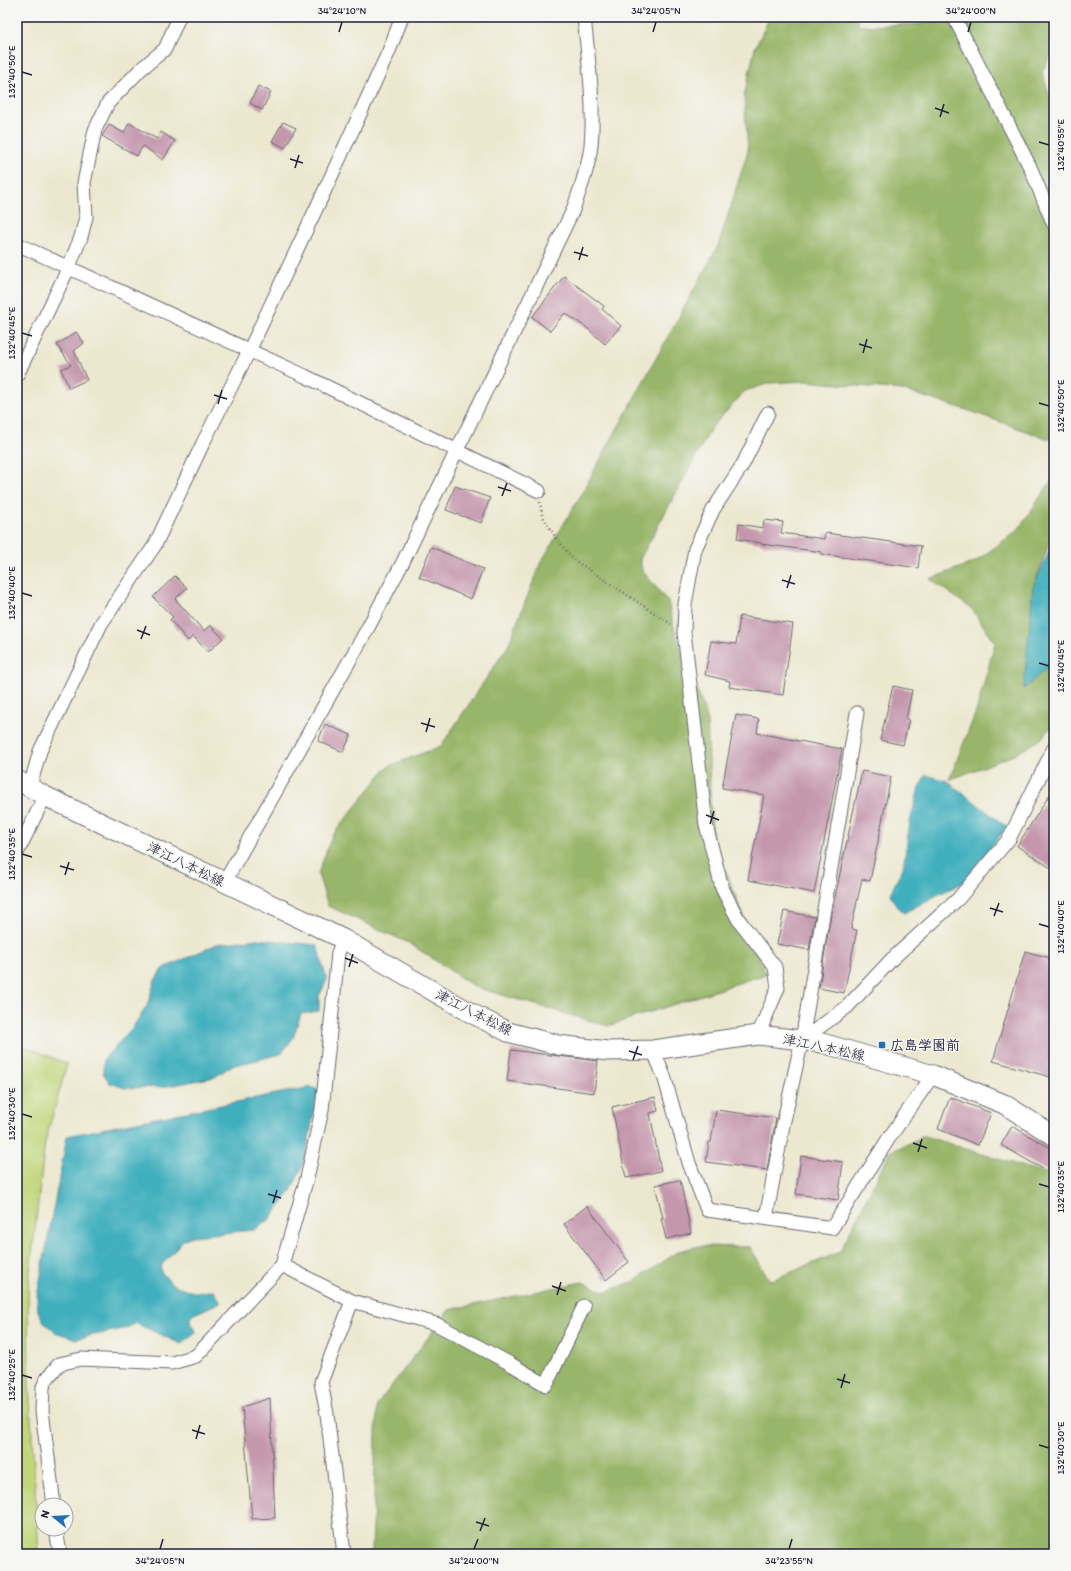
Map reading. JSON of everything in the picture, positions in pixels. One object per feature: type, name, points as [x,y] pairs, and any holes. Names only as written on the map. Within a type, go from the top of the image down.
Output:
[{"type":"main road","name":"津江八本松線","points":[[31,787],[224,883],[342,939],[471,1013],[508,1032],[558,1045],[608,1051],[654,1050],[758,1035],[802,1040],[822,1044],[933,1075],[1004,1104],[1054,1136]]},
{"type":"street","points":[[17,375],[68,268],[81,237],[86,217],[84,183],[95,130],[108,103],[141,69],[165,49],[179,17]]},
{"type":"street","points":[[17,853],[40,751],[100,624],[155,545],[203,443],[249,351],[379,72],[402,17]]},
{"type":"street","points":[[224,883],[364,635],[403,562],[573,210],[585,172],[591,146],[591,98],[584,17]]},
{"type":"street","points":[[954,17],[1030,167],[1054,225]]},
{"type":"street","points":[[17,244],[305,376],[539,491]]},
{"type":"street","points":[[758,1035],[778,988],[775,967],[738,919],[722,888],[706,825],[684,632],[684,604],[695,548],[713,510],[743,464],[768,413]]},
{"type":"street","points":[[766,1218],[783,1125],[802,1040],[857,714]]},
{"type":"street","points":[[802,1040],[847,1007],[892,959],[958,899],[1009,839],[1054,748]]},
{"type":"street","points":[[53,1497],[42,1412],[43,1387],[46,1380],[59,1364],[81,1359],[172,1362],[196,1356],[282,1265],[307,1178],[322,1110],[338,954],[342,939]]},
{"type":"street","points":[[654,1050],[664,1076],[689,1163],[707,1210],[832,1228],[888,1138],[933,1075]]},
{"type":"street","points":[[282,1265],[352,1301],[436,1324],[509,1363],[546,1385],[584,1306]]},
{"type":"street","points":[[344,1554],[327,1414],[321,1382],[352,1301]]},
{"type":"street","points":[[57,1537],[60,1554]]},
{"type":"path","points":[[539,491],[542,515],[556,538],[573,559],[684,632]]},
{"type":"green space","points":[[770,17],[857,17],[859,26],[924,24],[923,17],[1054,17],[1054,49],[1042,72],[1054,110],[1054,441],[970,411],[902,390],[806,381],[770,383],[745,391],[712,427],[640,559],[642,570],[668,602],[676,635],[707,717],[712,835],[766,974],[608,1026],[475,987],[409,943],[328,906],[318,874],[332,836],[387,767],[441,746],[508,646],[540,564],[578,500],[718,246],[748,151],[744,96],[755,48]]},
{"type":"green space","points":[[1054,477],[1054,529],[1033,588],[1024,688],[1054,661],[1054,724],[1041,739],[1014,755],[949,780],[976,712],[995,643],[972,609],[930,579],[975,562],[1018,530]]},
{"type":"green space","points":[[17,1043],[67,1064],[45,1142],[28,1289],[29,1385],[36,1497],[34,1497],[34,1537],[38,1537],[39,1554],[17,1554]]},
{"type":"green space","points":[[924,1136],[1054,1176],[1054,1554],[372,1554],[377,1405],[449,1310],[582,1282],[605,1292],[635,1281],[679,1251],[699,1246],[750,1247],[770,1281],[840,1252],[890,1152]]},
{"type":"water","points":[[1054,541],[1054,661],[1024,689],[1033,587]]},
{"type":"water","points":[[926,775],[947,781],[1007,827],[963,883],[904,913],[895,904],[890,894],[903,868],[910,822],[919,788]]},
{"type":"water","points":[[257,939],[317,945],[327,980],[319,996],[319,1011],[301,1014],[293,1038],[281,1054],[231,1066],[215,1077],[163,1087],[125,1088],[110,1083],[103,1073],[104,1059],[133,1027],[147,1006],[155,980],[162,969],[217,944]]},
{"type":"water","points":[[311,1087],[318,1090],[305,1161],[290,1193],[269,1220],[254,1230],[192,1236],[183,1240],[162,1265],[161,1272],[172,1284],[193,1292],[214,1291],[221,1302],[192,1315],[190,1322],[196,1333],[181,1344],[135,1323],[127,1328],[76,1339],[55,1332],[44,1322],[38,1311],[37,1296],[67,1136]]},
{"type":"building","points":[[258,86],[271,92],[262,110],[250,103]]},
{"type":"building","points":[[283,122],[296,128],[285,148],[272,141]]},
{"type":"building","points":[[129,123],[157,139],[161,132],[175,141],[163,160],[143,146],[137,156],[102,136],[109,125],[124,133]]},
{"type":"building","points":[[564,276],[604,306],[602,309],[621,326],[605,344],[587,328],[565,313],[550,331],[532,317]]},
{"type":"building","points":[[76,332],[84,343],[74,351],[87,380],[69,388],[61,369],[71,365],[57,345]]},
{"type":"building","points":[[455,486],[490,498],[481,523],[446,510]]},
{"type":"building","points":[[764,520],[783,522],[781,533],[824,539],[825,533],[921,546],[918,568],[821,554],[822,552],[761,544],[737,539],[739,524],[763,528]]},
{"type":"building","points":[[431,547],[483,569],[471,599],[419,577]]},
{"type":"building","points":[[175,576],[187,588],[175,599],[204,631],[210,625],[223,638],[208,652],[193,636],[188,641],[170,620],[173,617],[153,597]]},
{"type":"building","points":[[740,616],[793,624],[783,695],[729,687],[730,681],[705,675],[711,641],[736,644]]},
{"type":"building","points":[[893,686],[912,690],[906,719],[909,719],[903,745],[880,740]]},
{"type":"building","points":[[736,715],[759,719],[757,733],[842,749],[814,893],[748,880],[764,795],[722,788]]},
{"type":"building","points":[[325,724],[351,735],[343,752],[318,741]]},
{"type":"building","points":[[862,771],[891,777],[870,881],[862,879],[851,929],[857,930],[844,993],[819,988],[830,920]]},
{"type":"building","points":[[1054,788],[1054,870],[1017,846]]},
{"type":"building","points":[[784,911],[815,917],[809,950],[777,944]]},
{"type":"building","points":[[1025,951],[1054,959],[1054,1078],[993,1061]]},
{"type":"building","points":[[511,1050],[598,1061],[594,1093],[507,1081]]},
{"type":"building","points":[[655,1097],[658,1111],[650,1113],[661,1171],[626,1178],[612,1107]]},
{"type":"building","points":[[950,1097],[991,1113],[978,1145],[938,1129]]},
{"type":"building","points":[[716,1110],[776,1118],[767,1170],[706,1162]]},
{"type":"building","points":[[1012,1126],[1054,1150],[1054,1166],[1050,1173],[1001,1145]]},
{"type":"building","points":[[801,1156],[843,1162],[838,1200],[796,1194]]},
{"type":"building","points":[[680,1180],[691,1233],[666,1239],[661,1218],[663,1218],[655,1185]]},
{"type":"building","points":[[587,1206],[629,1262],[606,1280],[564,1224]]},
{"type":"building","points":[[270,1398],[275,1518],[252,1519],[242,1407]]},
{"type":"place","name":"広島学園前","points":[[882,1045]]}]
